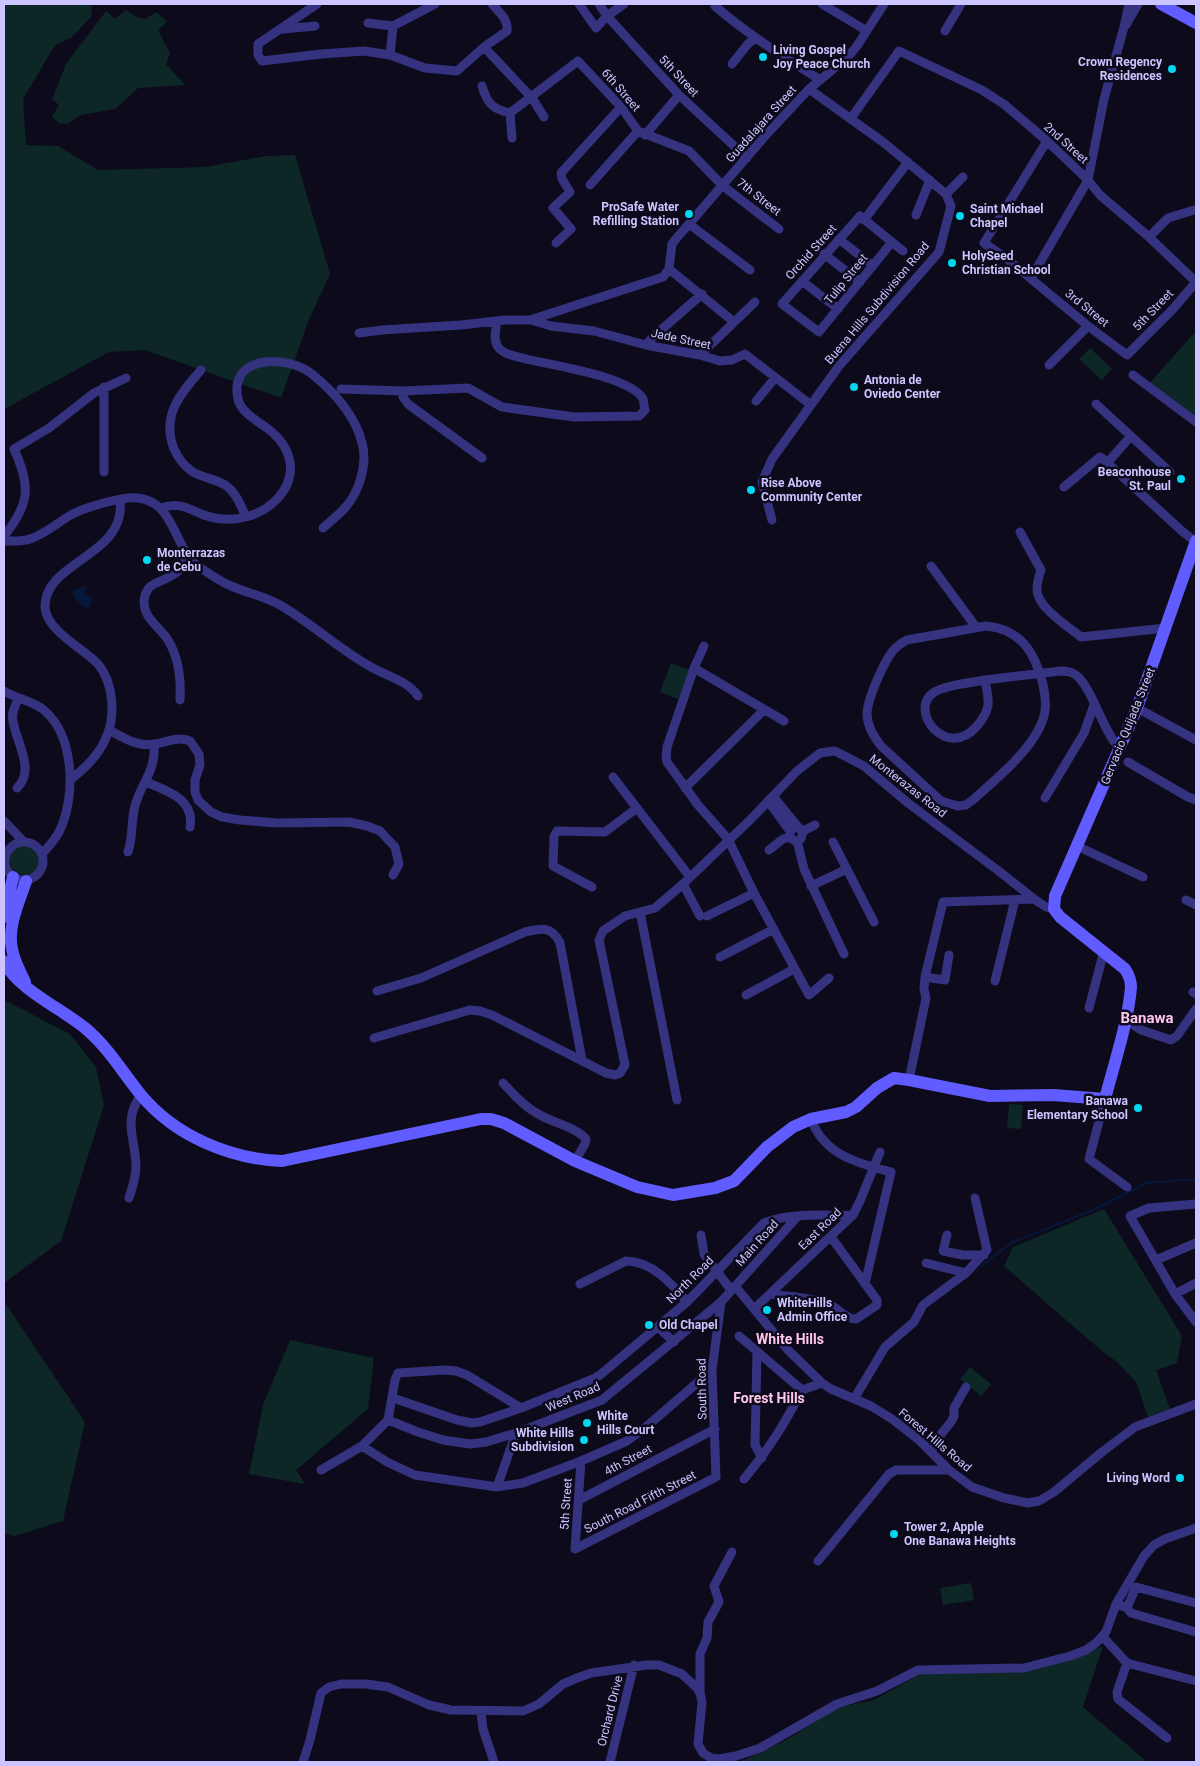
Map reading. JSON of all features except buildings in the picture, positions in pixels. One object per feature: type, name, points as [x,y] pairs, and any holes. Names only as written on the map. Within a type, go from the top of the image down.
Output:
[{"type":"street","points":[[317,4],[258,44],[258,55],[262,61],[364,51],[390,55],[425,68],[457,71],[484,47],[507,31],[505,19],[492,4]]},
{"type":"street","points":[[368,23],[392,26],[435,4]]},
{"type":"street","points":[[579,4],[596,28],[607,16],[624,4]]},
{"type":"street","name":"5th Street","points":[[599,4],[607,16],[679,95],[747,158]]},
{"type":"street","points":[[822,4],[867,32]]},
{"type":"street","name":"Guadalajara Street","points":[[669,269],[672,244],[809,89],[848,57],[867,32],[884,4]]},
{"type":"street","points":[[945,31],[961,4]]},
{"type":"street","points":[[1031,278],[1088,180],[1104,99],[1129,4]]},
{"type":"street","points":[[1124,27],[1138,4]]},
{"type":"street","points":[[1160,4],[1196,22]]},
{"type":"street","points":[[715,6],[755,38],[820,79]]},
{"type":"street","points":[[280,30],[316,26]]},
{"type":"street","points":[[390,55],[392,26]]},
{"type":"street","points":[[732,64],[746,45],[755,38]]},
{"type":"street","points":[[484,47],[532,98],[544,116]]},
{"type":"street","name":"2nd Street","points":[[854,114],[899,51],[982,90],[1005,105],[1047,142],[1088,180],[1100,195],[1196,282]]},
{"type":"street","name":"6th Street","points":[[506,112],[532,98],[578,61],[642,133]]},
{"type":"street","points":[[482,86],[485,98],[489,103],[506,112],[512,138]]},
{"type":"street","points":[[809,89],[884,142],[946,194],[963,177]]},
{"type":"street","points":[[590,185],[679,95]]},
{"type":"street","points":[[556,243],[572,229],[553,208],[570,192],[562,180],[561,174],[620,107]]},
{"type":"street","points":[[642,133],[689,152],[723,186]]},
{"type":"street","name":"3rd Street","points":[[1047,142],[984,243],[1006,258],[1126,355]]},
{"type":"street","name":"Orchid Street","points":[[819,332],[782,304],[824,254],[862,218],[908,162]]},
{"type":"street","points":[[916,215],[930,180]]},
{"type":"street","name":"7th Street","points":[[723,186],[780,229]]},
{"type":"street","name":"Buena Hills Subdivision Road","points":[[772,520],[762,482],[772,458],[839,366],[939,252],[951,206],[946,194]]},
{"type":"street","points":[[1149,238],[1168,218],[1194,210]]},
{"type":"street","points":[[862,218],[903,251]]},
{"type":"street","points":[[689,224],[750,270]]},
{"type":"street","points":[[839,239],[873,266]]},
{"type":"street","name":"Tulip Street","points":[[819,332],[892,242]]},
{"type":"street","points":[[824,254],[860,282]]},
{"type":"street","points":[[359,334],[382,330],[530,320],[663,277],[669,269],[734,322]]},
{"type":"street","points":[[802,281],[838,309]]},
{"type":"street","name":"5th Street","points":[[1126,355],[1173,309],[1196,282]]},
{"type":"street","points":[[646,345],[653,336],[702,294]]},
{"type":"street","points":[[700,355],[755,302]]},
{"type":"street","name":"Jade Street","points":[[530,320],[550,326],[594,331],[646,345],[700,355],[720,361],[732,360],[745,354],[811,405]]},
{"type":"street","points":[[341,390],[403,391],[468,388],[502,408],[574,418],[639,416],[645,410],[643,399],[629,385],[613,378],[542,364],[508,354],[499,348],[495,340],[497,321]]},
{"type":"street","points":[[1049,365],[1088,326]]},
{"type":"street","points":[[161,508],[171,504],[179,504],[209,517],[233,520],[265,510],[285,491],[290,480],[289,459],[284,447],[274,434],[243,409],[238,401],[236,390],[241,376],[248,368],[258,363],[278,361],[298,364],[343,405],[358,428],[364,448],[364,464],[354,493],[345,509],[324,528]]},
{"type":"street","points":[[201,370],[182,391],[174,408],[169,425],[170,438],[176,454],[185,466],[196,474],[226,485],[236,497],[246,517]]},
{"type":"street","points":[[1133,375],[1196,422]]},
{"type":"street","points":[[4,536],[16,521],[24,505],[26,495],[22,467],[9,450],[49,428],[104,387],[126,378]]},
{"type":"street","points":[[756,402],[775,378]]},
{"type":"street","points":[[104,387],[104,472]]},
{"type":"street","points":[[403,391],[403,397],[408,404],[482,458]]},
{"type":"street","points":[[1096,404],[1170,472]]},
{"type":"street","points":[[1108,462],[1131,436]]},
{"type":"street","points":[[1064,488],[1100,457],[1108,462],[1196,542]]},
{"type":"street","points":[[4,541],[28,540],[42,534],[79,511],[120,500],[140,498],[161,508],[172,523],[186,553],[197,565],[230,586],[264,597],[281,606],[370,667],[413,688],[418,696]]},
{"type":"street","points":[[70,780],[85,767],[104,742],[109,730],[111,698],[105,675],[93,659],[53,625],[45,606],[48,593],[54,583],[72,566],[106,542],[116,526],[121,509],[120,500]]},
{"type":"street","points":[[1020,532],[1041,570],[1036,591],[1042,603],[1048,611],[1081,637],[1166,628]]},
{"type":"street","name":"Gervacio Quijada Street","points":[[1054,908],[1055,896],[1137,708],[1196,542]]},
{"type":"street","points":[[180,700],[180,674],[172,650],[168,640],[145,611],[144,602],[145,594],[150,587],[156,582],[178,573],[185,561],[186,553]]},
{"type":"street","points":[[931,566],[976,627]]},
{"type":"street","points":[[976,627],[998,627],[1021,640],[1031,652],[1040,674],[1044,700],[1043,718],[1019,757],[966,805],[958,806],[941,801],[881,746],[873,736],[867,714],[869,703],[892,652],[899,644],[907,640],[976,627]]},
{"type":"street","points":[[704,646],[694,668],[666,753],[667,762],[685,788],[728,839],[754,893],[809,995],[829,978]]},
{"type":"street","points":[[694,668],[784,721]]},
{"type":"street","points":[[985,680],[989,708],[973,731],[960,738],[951,739],[936,730],[925,716],[924,708],[927,699],[934,692],[985,680],[1061,671],[1074,673],[1082,681],[1113,741],[1120,749]]},
{"type":"street","points":[[4,691],[45,711],[54,721],[62,735],[66,748],[70,780],[69,800],[58,833],[42,854]]},
{"type":"street","points":[[17,788],[24,776],[22,750],[12,715],[18,698]]},
{"type":"street","points":[[1045,798],[1084,733],[1094,705]]},
{"type":"street","points":[[1137,708],[1196,740]]},
{"type":"street","points":[[685,788],[764,710]]},
{"type":"street","points":[[109,730],[130,742],[139,744],[154,744],[176,738],[190,741],[201,753],[200,765],[195,780],[195,792],[198,800],[211,812],[222,817],[276,822],[350,822],[380,831],[395,847],[399,864],[393,875]]},
{"type":"street","points":[[128,852],[135,803],[154,764],[154,744]]},
{"type":"street","name":"Monterazas Road","points":[[582,1060],[611,1074],[620,1073],[623,1070],[624,1060],[599,940],[603,931],[625,916],[655,908],[750,820],[797,771],[820,754],[835,751],[864,766],[908,803],[1034,899],[1046,907],[1054,908]]},
{"type":"street","points":[[1128,762],[1196,800]]},
{"type":"street","points":[[613,777],[690,877]]},
{"type":"street","points":[[146,782],[177,796],[190,812],[190,828]]},
{"type":"street","points":[[771,798],[796,834],[800,857],[811,886],[844,954]]},
{"type":"street","points":[[592,887],[553,866],[554,836],[557,832],[605,832],[637,808]]},
{"type":"street","points":[[4,821],[24,842],[35,845],[42,854],[43,867],[41,871],[35,878],[26,881],[13,877],[6,867],[6,853],[12,846],[24,842]]},
{"type":"street","points":[[769,850],[783,839],[816,825]]},
{"type":"street","points":[[833,842],[874,922]]},
{"type":"street","points":[[1077,846],[1143,877]]},
{"type":"street","points":[[811,886],[847,869]]},
{"type":"street","points":[[4,917],[13,877]]},
{"type":"street","points":[[26,881],[11,928],[10,938],[16,962],[27,986]]},
{"type":"street","points":[[683,884],[703,916],[754,893]]},
{"type":"street","points":[[909,1080],[926,998],[924,989],[925,977],[943,902],[1034,899]]},
{"type":"street","points":[[995,981],[1015,900]]},
{"type":"street","points":[[1186,900],[1196,905]]},
{"type":"street","points":[[1054,908],[1069,925],[1125,969],[1130,976],[1131,986],[1125,1019],[1089,1159],[1127,1187]]},
{"type":"street","points":[[640,912],[677,1100]]},
{"type":"street","points":[[377,991],[421,978],[525,932],[549,929],[556,935],[560,943],[582,1060]]},
{"type":"street","points":[[720,958],[774,929]]},
{"type":"street","points":[[1090,1008],[1104,952]]},
{"type":"street","points":[[925,977],[945,980],[949,955]]},
{"type":"street","points":[[4,961],[14,976],[85,1028],[141,1095],[170,1123],[212,1145],[241,1156],[260,1160],[282,1161],[482,1119],[490,1119],[504,1123],[576,1161],[637,1187],[657,1193],[673,1195],[715,1188],[734,1180],[778,1137],[811,1119],[846,1112],[856,1108],[877,1088],[894,1078],[990,1096],[1053,1095],[1104,1099]]},
{"type":"street","points":[[746,995],[794,969]]},
{"type":"street","points":[[1125,1019],[1140,1030],[1166,1039],[1175,1037],[1196,1009]]},
{"type":"street","points":[[374,1038],[470,1010],[480,1011],[492,1015],[582,1060]]},
{"type":"street","points":[[503,1084],[539,1115],[586,1139],[576,1161]]},
{"type":"street","points":[[129,1198],[136,1175],[131,1118],[134,1104],[141,1095]]},
{"type":"street","points":[[811,1119],[818,1135],[829,1147],[844,1156],[891,1172],[865,1284]]},
{"type":"street","name":"East Road","points":[[754,1309],[852,1215],[860,1201],[880,1152]]},
{"type":"street","points":[[854,1399],[886,1347],[914,1322],[923,1305],[966,1273],[988,1250],[976,1198]]},
{"type":"street","points":[[1196,1204],[1149,1208],[1130,1216],[1175,1294],[1196,1322]]},
{"type":"street","name":"North Road","points":[[392,1398],[465,1422],[480,1422],[521,1408],[600,1375],[687,1302],[764,1223],[797,1217],[852,1215]]},
{"type":"street","name":"Main Road","points":[[733,1288],[797,1217]]},
{"type":"street","name":"Forest Hills Road","points":[[701,1235],[704,1254],[716,1271],[754,1309],[788,1350],[822,1383],[831,1389],[871,1406],[892,1419],[932,1452],[948,1470],[972,1487],[989,1494],[1034,1502],[1054,1492],[1135,1427],[1196,1404]]},
{"type":"street","points":[[947,1235],[943,1251],[963,1255],[984,1255]]},
{"type":"street","points":[[770,1294],[819,1301],[830,1305],[852,1319],[856,1319],[877,1305],[877,1300],[830,1237]]},
{"type":"street","points":[[1156,1260],[1196,1243]]},
{"type":"street","points":[[580,1284],[626,1261],[634,1261],[671,1283],[687,1302]]},
{"type":"street","points":[[926,1263],[966,1273]]},
{"type":"street","points":[[1175,1294],[1196,1283]]},
{"type":"street","name":"West Road","points":[[388,1420],[418,1432],[458,1443],[486,1442],[516,1433],[602,1400],[721,1302],[733,1288]]},
{"type":"street","name":"South Road","points":[[716,1477],[712,1370],[721,1302]]},
{"type":"street","points":[[658,1327],[674,1342]]},
{"type":"street","points":[[739,1336],[802,1390]]},
{"type":"street","points":[[757,1352],[755,1445],[762,1458]]},
{"type":"street","points":[[322,1470],[362,1446],[388,1420],[398,1373],[456,1370],[521,1408]]},
{"type":"street","points":[[362,1446],[387,1462],[415,1475],[497,1487],[531,1481],[627,1441],[712,1370]]},
{"type":"street","points":[[744,1480],[762,1458],[802,1390],[822,1383]]},
{"type":"street","points":[[932,1452],[942,1433],[952,1422],[954,1408],[966,1387]]},
{"type":"street","name":"4th Street","points":[[579,1500],[715,1428]]},
{"type":"street","points":[[497,1487],[516,1433]]},
{"type":"street","name":"5th Street","points":[[575,1549],[582,1461]]},
{"type":"street","points":[[818,1561],[889,1474],[896,1470],[948,1470]]},
{"type":"street","name":"South Road Fifth Street","points":[[575,1549],[716,1477]]},
{"type":"street","points":[[732,1552],[714,1586],[719,1602],[708,1622],[707,1638],[700,1654],[700,1693],[702,1702],[698,1738],[700,1749],[711,1758],[727,1758],[760,1748],[837,1704],[877,1691],[918,1670],[1024,1668],[1086,1650],[1102,1637],[1114,1608],[1144,1556],[1154,1545],[1165,1539],[1196,1528]]},
{"type":"street","points":[[1114,1608],[1123,1615],[1129,1611],[1136,1587],[1196,1603]]},
{"type":"street","points":[[1129,1611],[1196,1632]]},
{"type":"street","points":[[1102,1637],[1128,1663],[1196,1681]]},
{"type":"street","points":[[1128,1663],[1117,1692],[1118,1699],[1167,1738]]},
{"type":"street","points":[[303,1762],[321,1693],[328,1687],[341,1684],[366,1684],[388,1687],[441,1709],[481,1712],[523,1711],[539,1704],[563,1684],[576,1678],[591,1673],[634,1665],[659,1665],[671,1669],[690,1681],[700,1693]]},
{"type":"street","name":"Orchard Drive","points":[[610,1762],[634,1665]]},
{"type":"street","points":[[481,1712],[483,1729],[494,1762]]},
{"type":"green space","points":[[4,4],[92,4],[91,17],[71,38],[55,45],[23,99],[26,145],[58,146],[98,170],[205,167],[266,156],[295,155],[330,274],[309,319],[281,398],[145,350],[109,352],[4,409]]},
{"type":"green space","points":[[126,10],[136,17],[145,19],[157,12],[167,22],[158,30],[170,53],[166,64],[185,85],[138,88],[115,109],[81,115],[67,124],[59,123],[52,117],[59,105],[52,99],[66,64],[106,11],[115,19]]},
{"type":"green space","points":[[1196,331],[1196,420],[1148,385]]},
{"type":"green space","points":[[1090,348],[1112,369],[1102,380],[1079,359]]},
{"type":"green space","points":[[671,663],[689,670],[678,699],[660,692]]},
{"type":"green space","points":[[25,845],[36,849],[40,860],[36,871],[25,875],[14,871],[10,860],[14,849]]},
{"type":"green space","points":[[4,1000],[70,1034],[96,1067],[104,1105],[61,1241],[4,1283]]},
{"type":"green space","points":[[1009,1104],[1023,1105],[1021,1129],[1007,1128]]},
{"type":"green space","points":[[1104,1209],[1182,1336],[1177,1363],[1156,1370],[1170,1409],[1148,1417],[1136,1382],[1116,1361],[1103,1352],[1004,1266],[1013,1247]]},
{"type":"green space","points":[[4,1301],[85,1422],[63,1521],[14,1536],[4,1533]]},
{"type":"green space","points":[[290,1340],[374,1358],[368,1409],[296,1470],[305,1484],[249,1474],[263,1405]]},
{"type":"green space","points":[[970,1367],[991,1384],[981,1396],[960,1379]]},
{"type":"green space","points":[[971,1583],[974,1600],[943,1605],[940,1588]]},
{"type":"green space","points":[[1103,1646],[1083,1707],[1145,1760],[1144,1762],[740,1762],[786,1740],[834,1710],[872,1701],[924,1672],[1023,1672],[1045,1667]]},
{"type":"water","points":[[83,586],[86,587],[84,593],[93,598],[89,609],[81,605],[72,594]]},
{"type":"waterway","points":[[981,1266],[1011,1243],[1100,1207],[1146,1183],[1196,1179]]},
{"type":"place","name":"Living Gospel Joy Peace Church","points":[[763,57]]},
{"type":"place","name":"Crown Regency Residences","points":[[1172,69]]},
{"type":"place","name":"ProSafe Water Refilling Station","points":[[689,214]]},
{"type":"place","name":"Saint Michael Chapel","points":[[960,216]]},
{"type":"place","name":"HolySeed Christian School","points":[[952,263]]},
{"type":"place","name":"Antonia de Oviedo Center","points":[[854,387]]},
{"type":"place","name":"Beaconhouse St. Paul","points":[[1181,479]]},
{"type":"place","name":"Rise Above Community Center","points":[[751,490]]},
{"type":"place","name":"Monterrazas de Cebu","points":[[147,560]]},
{"type":"place","name":"Banawa Elementary School","points":[[1138,1108]]},
{"type":"place","name":"WhiteHills Admin Office","points":[[767,1310]]},
{"type":"place","name":"Old Chapel","points":[[649,1325]]},
{"type":"place","name":"White Hills Court","points":[[587,1423]]},
{"type":"place","name":"White Hills Subdivision","points":[[584,1440]]},
{"type":"place","name":"Living Word","points":[[1180,1478]]},
{"type":"place","name":"Tower 2, Apple One Banawa Heights","points":[[894,1534]]},
{"type":"district","name":"Banawa","points":[[1147,1018]]},
{"type":"district","name":"White Hills","points":[[790,1339]]},
{"type":"district","name":"Forest Hills","points":[[769,1398]]}]
